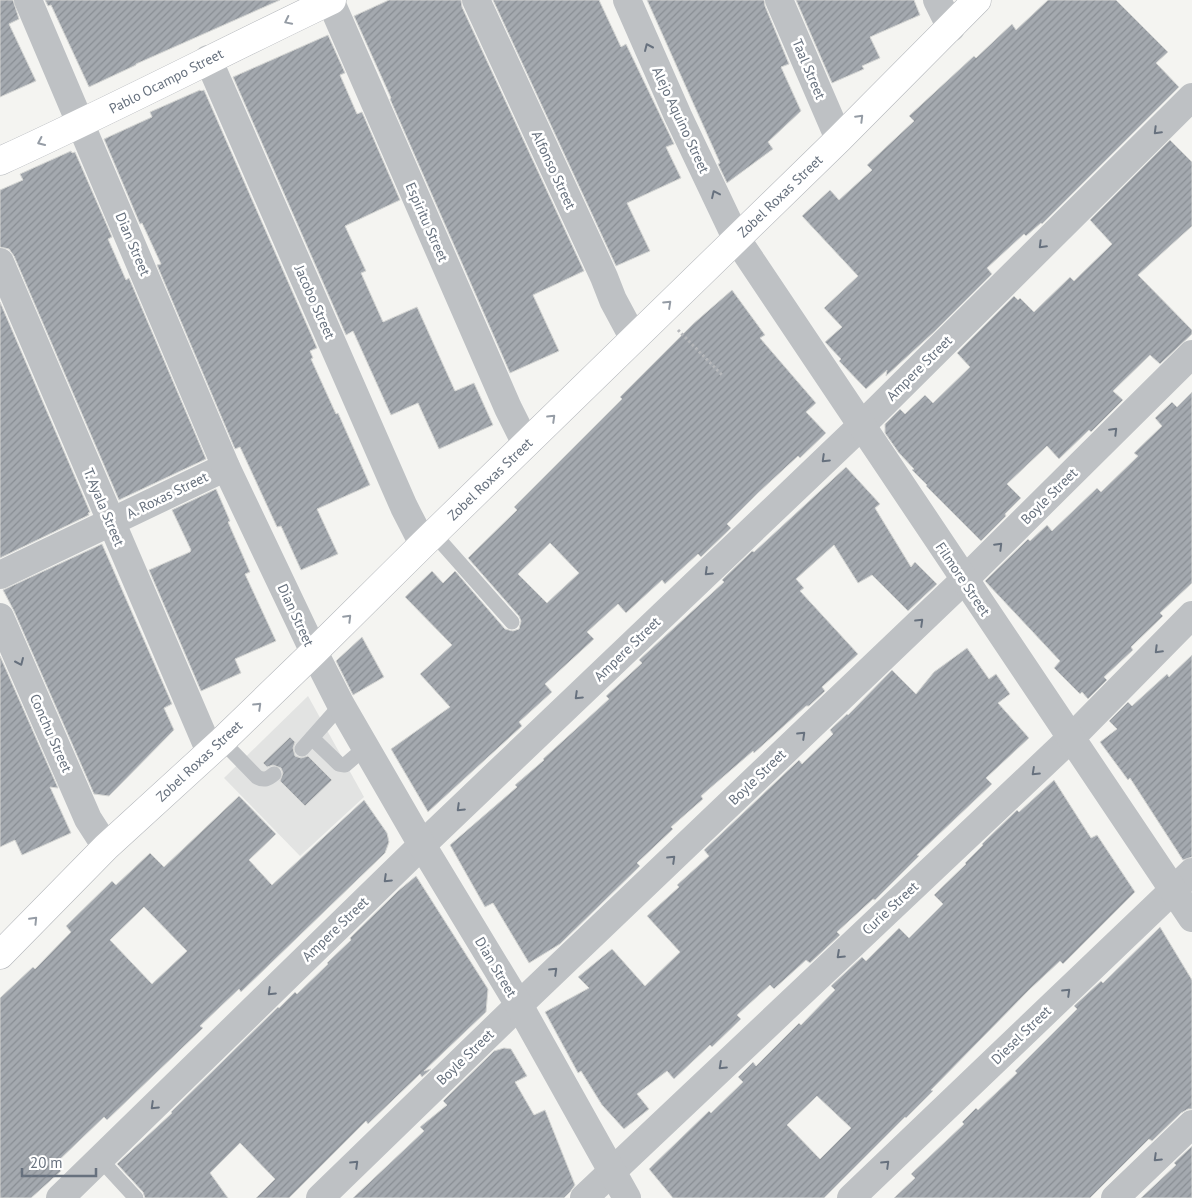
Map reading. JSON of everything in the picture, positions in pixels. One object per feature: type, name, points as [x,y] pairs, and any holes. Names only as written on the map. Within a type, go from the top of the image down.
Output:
[{"type":"main road","name":"Pablo Ocampo Street","points":[[0,161],[82,123],[331,0]]},
{"type":"main road","name":"Zobel Roxas Street","points":[[1,951],[106,847],[216,746],[314,652],[839,139],[977,0]]},
{"type":"street","name":"Dian Street","points":[[28,0],[82,123],[226,467],[314,652],[341,705],[422,845],[519,1005],[627,1198]]},
{"type":"street","name":"Espiritu Street","points":[[331,0],[508,408],[526,444]]},
{"type":"street","name":"Alfonso Street","points":[[476,0],[613,300],[634,339]]},
{"type":"street","name":"Alejo Aquino Street","points":[[627,0],[678,116],[736,238]]},
{"type":"street","name":"Taal Street","points":[[779,0],[839,139]]},
{"type":"street","points":[[937,0],[951,28]]},
{"type":"street","name":"Jacobo Street","points":[[208,60],[400,498],[428,539]]},
{"type":"street","name":"Ampere Street","points":[[60,1198],[422,845],[860,426],[1192,97]]},
{"type":"street","name":"Filmore Street","points":[[736,238],[1070,738],[1182,881],[1192,918]]},
{"type":"street","name":"T. Ayala Street","points":[[0,262],[110,522],[216,746]]},
{"type":"street","name":"Boyle Street","points":[[320,1198],[964,580],[1192,354]]},
{"type":"street","name":"A. Roxas Street","points":[[0,575],[226,467]]},
{"type":"street","name":"Curie Street","points":[[584,1198],[611,1170],[1070,738],[1192,615]]},
{"type":"street","name":"Conchu Street","points":[[0,617],[88,818],[106,847]]},
{"type":"street","name":"Diesel Street","points":[[851,1198],[1182,881]]},
{"type":"street","points":[[1115,1198],[1192,1124]]},
{"type":"lane","points":[[428,539],[512,622]]},
{"type":"lane","points":[[341,705],[307,743],[339,764],[345,764],[366,747]]},
{"type":"lane","points":[[216,746],[262,780],[268,779],[274,774]]},
{"type":"lane","points":[[100,1159],[136,1198]]},
{"type":"path","points":[[660,312],[723,376]]},
{"type":"shaded area","points":[[308,696],[364,797],[300,856],[224,778]]},
{"type":"building","points":[[0,0],[13,0],[19,19],[9,24],[36,81],[0,97]]},
{"type":"building","points":[[45,0],[280,0],[89,87],[51,5],[48,6]]},
{"type":"building","points":[[389,0],[461,0],[462,7],[584,271],[533,295],[559,351],[510,373],[354,16]]},
{"type":"building","points":[[493,0],[599,0],[621,47],[626,44],[674,144],[666,147],[681,178],[627,203],[650,251],[616,266]]},
{"type":"building","points":[[647,0],[764,0],[789,64],[781,67],[801,111],[768,142],[773,149],[727,183],[718,164],[720,163]]},
{"type":"building","points":[[796,0],[914,0],[920,15],[870,37],[880,58],[862,66],[864,69],[832,83]]},
{"type":"building","points":[[1048,0],[1116,0],[1168,52],[1156,63],[1179,87],[1042,224],[1026,236],[1024,234],[987,268],[992,274],[935,331],[886,376],[887,370],[866,389],[839,361],[841,359],[825,342],[842,327],[824,308],[858,276],[802,216],[830,190],[839,200],[872,170],[867,165],[914,121],[909,116],[1012,24],[1016,30]]},
{"type":"building","points":[[328,35],[345,73],[340,75],[357,114],[362,112],[400,200],[345,226],[366,271],[361,273],[383,322],[417,307],[455,391],[474,383],[493,425],[439,449],[418,403],[391,415],[353,331],[346,335],[233,77]]},
{"type":"building","points":[[200,90],[204,90],[317,348],[310,351],[313,358],[311,359],[336,414],[338,413],[370,485],[317,509],[338,554],[301,570],[281,526],[277,527],[240,447],[235,449],[157,265],[161,264],[142,223],[140,224],[104,139],[152,117],[150,112]]},
{"type":"building","points":[[1170,140],[1192,162],[1192,226],[1138,275],[1192,330],[1192,334],[1160,364],[1150,355],[1113,391],[1123,400],[1091,432],[1089,430],[1059,459],[1047,446],[1007,484],[1021,498],[981,541],[912,470],[914,469],[899,453],[885,433],[885,424],[900,409],[905,414],[925,395],[933,403],[970,367],[957,353],[1014,296],[1018,300],[1020,298],[1034,312],[1070,277],[1074,281],[1112,244],[1090,220]]},
{"type":"building","points":[[71,151],[72,153],[75,152],[112,237],[108,239],[126,280],[129,278],[206,459],[119,500],[14,256],[9,249],[0,247],[0,190],[23,180],[20,174]]},
{"type":"building","points":[[732,290],[765,335],[760,338],[816,403],[806,412],[826,433],[800,458],[798,456],[758,493],[727,524],[731,528],[701,557],[698,554],[665,584],[662,580],[626,613],[618,604],[587,632],[594,639],[545,684],[552,692],[519,722],[522,726],[428,812],[391,749],[450,707],[420,674],[452,645],[405,597],[432,571],[443,583],[455,571],[505,629],[513,631],[519,629],[521,621],[519,616],[468,558],[517,510],[514,507],[622,399],[620,397],[693,324]],"holes":[[[550,543],[579,573],[547,603],[518,574]]]},
{"type":"building","points":[[0,302],[90,512],[88,513],[89,515],[0,558]]},
{"type":"building","points":[[1192,392],[1192,583],[1160,613],[1163,616],[1131,647],[1133,650],[1104,677],[1107,680],[1088,699],[1082,692],[1080,694],[1054,668],[1060,661],[985,581],[1028,539],[1030,541],[1047,525],[1052,531],[1097,488],[1101,492],[1138,456],[1134,453],[1162,426],[1155,418],[1172,402],[1177,407]]},
{"type":"building","points":[[846,467],[880,504],[875,508],[911,567],[915,562],[937,584],[908,611],[872,575],[858,583],[834,545],[796,579],[804,588],[800,591],[858,654],[822,687],[825,691],[809,706],[806,706],[754,753],[753,751],[701,796],[703,799],[671,827],[673,829],[637,863],[640,866],[560,944],[529,963],[493,903],[485,907],[450,845],[517,787],[515,785],[609,699],[606,696],[642,663],[639,660],[724,582],[722,580],[752,551],[754,552]]},
{"type":"building","points":[[216,489],[250,572],[245,574],[276,641],[235,659],[241,673],[201,691],[149,570],[191,550],[172,510]]},
{"type":"building","points":[[102,544],[172,704],[164,708],[174,730],[109,796],[94,794],[3,590]]},
{"type":"building","points":[[362,637],[384,677],[353,695],[336,661]]},
{"type":"building","points":[[967,648],[989,679],[996,674],[1010,694],[998,703],[1029,738],[986,778],[992,784],[917,855],[919,856],[875,900],[873,899],[837,932],[840,935],[810,963],[806,960],[774,989],[770,985],[737,1015],[741,1019],[712,1047],[710,1045],[674,1079],[667,1071],[637,1094],[649,1109],[624,1129],[602,1105],[581,1071],[578,1073],[545,1012],[589,988],[578,977],[612,949],[645,986],[680,952],[647,916],[709,856],[704,850],[799,760],[802,764],[833,734],[830,730],[848,715],[892,670],[916,694],[934,672]]},
{"type":"building","points":[[1192,655],[1192,857],[1183,860],[1130,778],[1128,780],[1100,742],[1117,729],[1109,721],[1128,702],[1132,706],[1167,674],[1169,677]]},
{"type":"building","points":[[0,656],[58,788],[50,787],[71,833],[22,855],[15,840],[0,847]]},
{"type":"building","points":[[290,737],[295,742],[293,748],[295,756],[301,758],[308,756],[332,780],[305,806],[280,781],[283,773],[281,768],[273,765],[267,767],[263,763]]},
{"type":"building","points":[[1054,780],[1091,838],[1097,835],[1135,892],[1063,964],[1060,961],[1030,989],[931,1090],[933,1091],[824,1198],[673,1198],[649,1169],[709,1111],[711,1113],[743,1082],[738,1077],[753,1062],[756,1066],[799,1023],[801,1025],[835,990],[831,986],[862,957],[866,961],[899,928],[909,938],[943,904],[934,895],[966,864],[985,841],[1017,810],[1019,812]],"holes":[[[817,1096],[851,1128],[820,1159],[787,1125]]]},
{"type":"building","points":[[239,796],[276,834],[249,860],[272,885],[364,800],[387,833],[389,842],[385,853],[241,992],[239,989],[200,1026],[203,1028],[107,1120],[104,1117],[55,1164],[61,1171],[31,1198],[0,1198],[0,998],[33,967],[35,969],[71,932],[66,926],[112,881],[116,885],[150,853],[164,867]],"holes":[[[144,907],[187,951],[152,984],[110,940]]]},
{"type":"building","points":[[416,876],[488,989],[486,1012],[424,1071],[431,1069],[422,1077],[420,1074],[368,1124],[366,1121],[289,1198],[256,1198],[275,1179],[240,1143],[210,1173],[228,1198],[145,1198],[143,1192],[117,1164],[172,1113],[278,1007],[295,992],[297,994],[351,940],[350,938]]},
{"type":"building","points":[[1160,927],[1192,980],[1192,1109],[1181,1113],[1152,1141],[1149,1139],[1090,1198],[894,1198],[915,1178],[911,1174],[964,1124],[962,1122],[976,1108],[978,1110],[1017,1073],[1015,1071],[1077,1009],[1074,1006],[1101,981],[1103,983]]},
{"type":"building","points":[[504,1048],[511,1049],[527,1076],[515,1082],[534,1115],[545,1110],[575,1185],[564,1198],[353,1198],[424,1131],[420,1127],[447,1105],[443,1101],[494,1051]]},
{"type":"building","points":[[1192,1146],[1192,1198],[1141,1198],[1176,1165],[1174,1163]]}]
